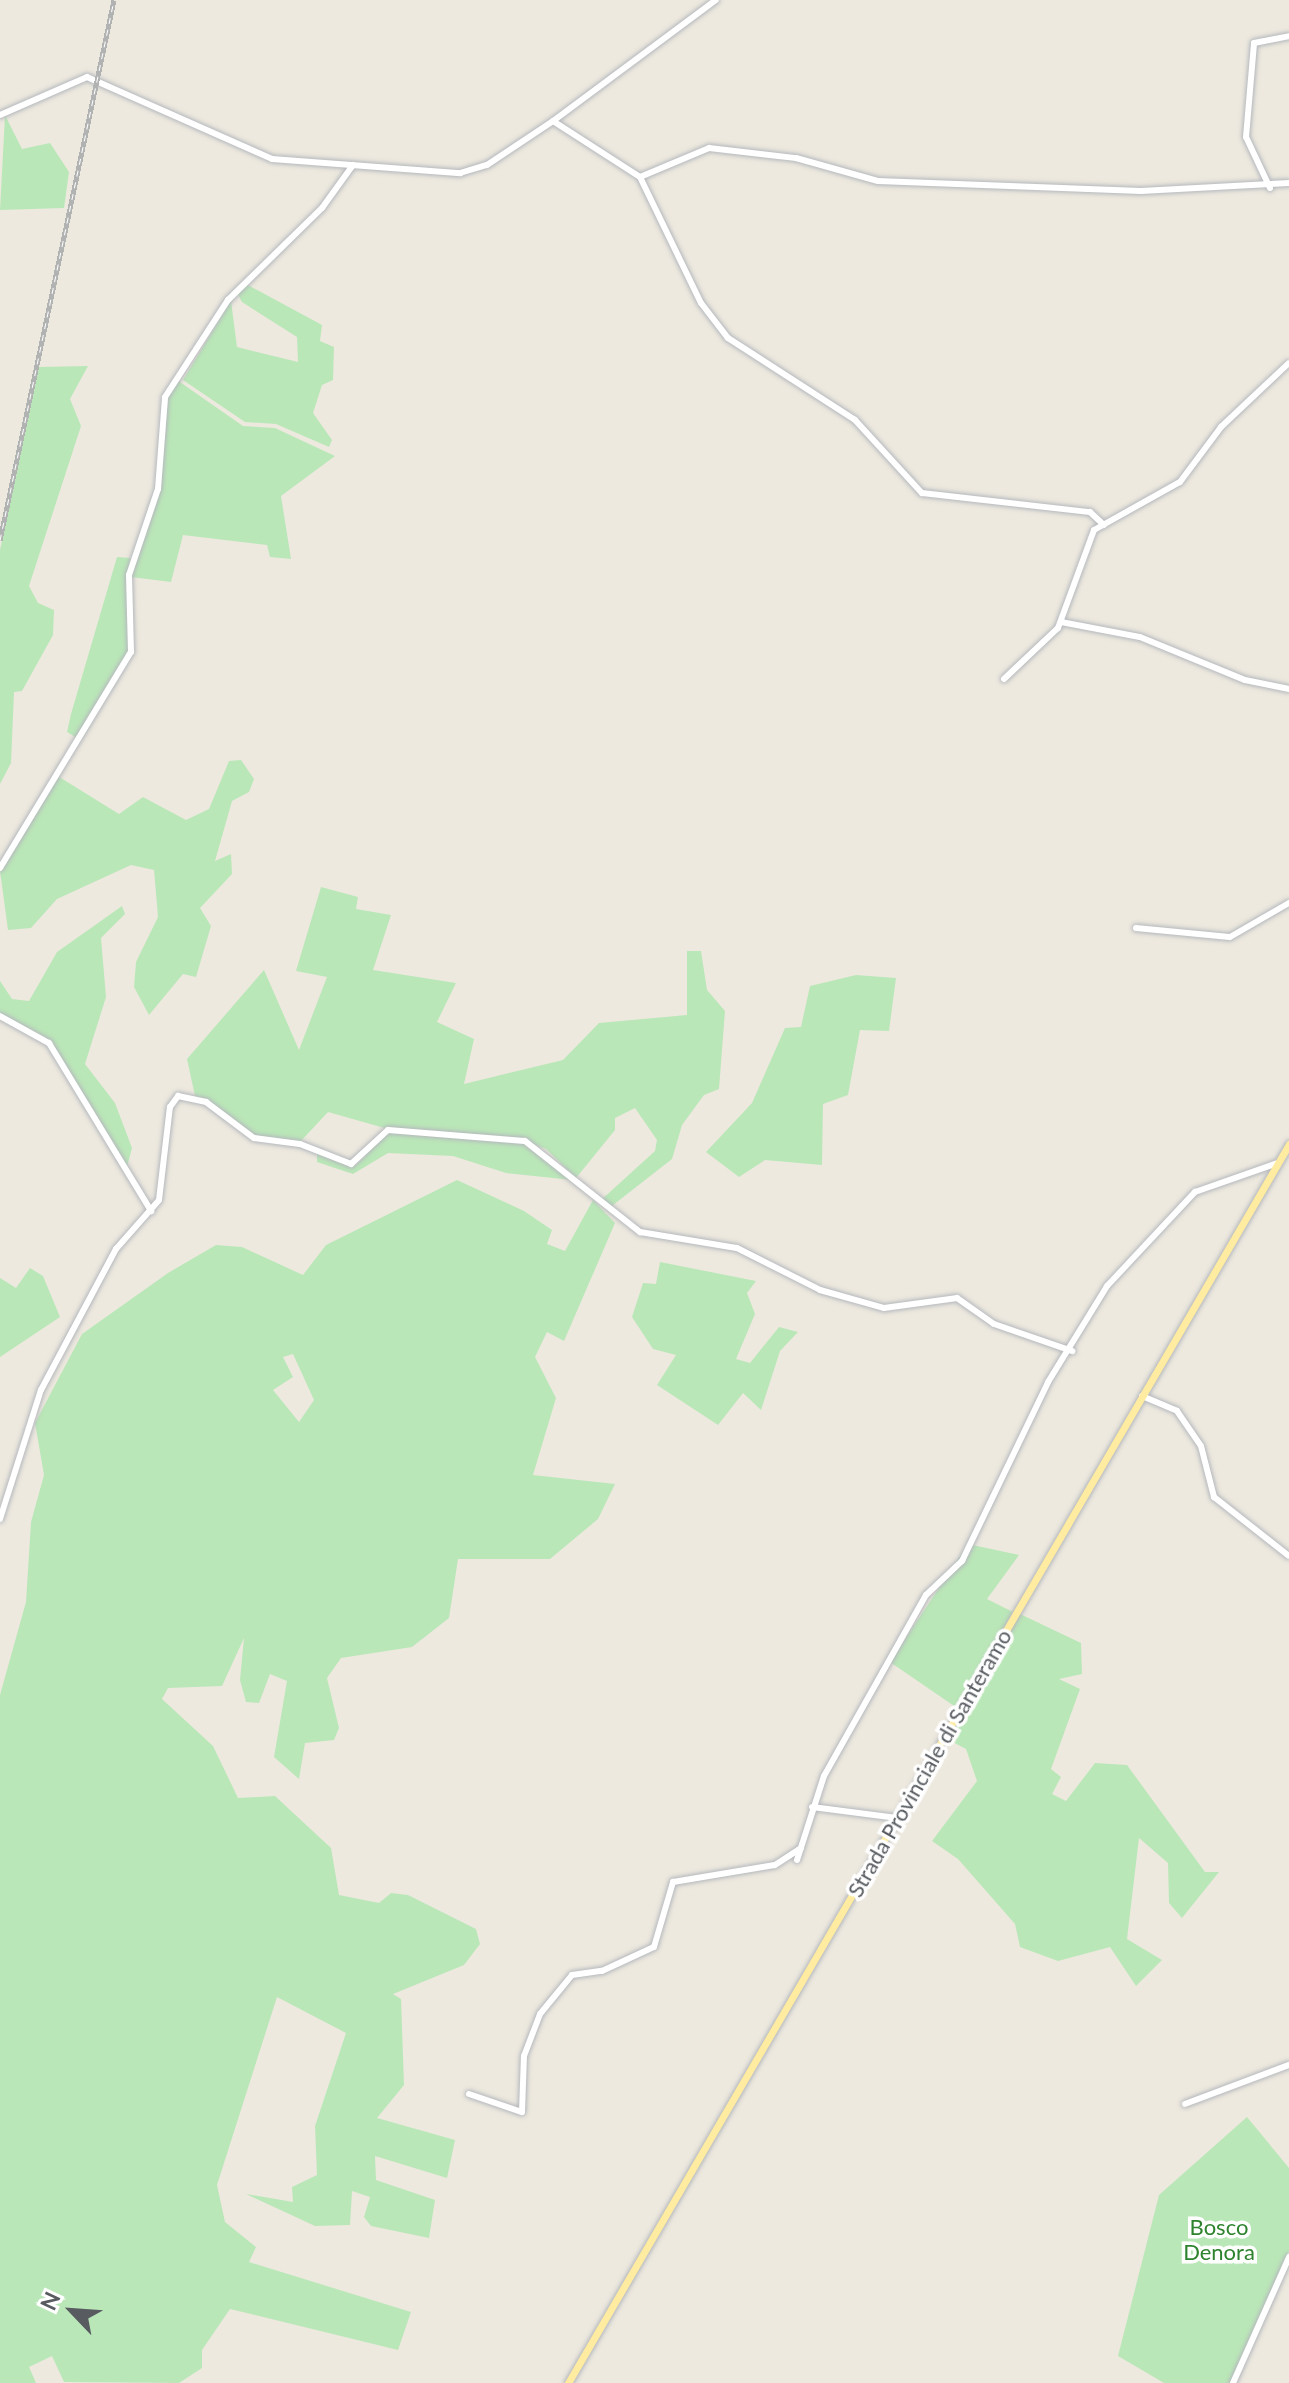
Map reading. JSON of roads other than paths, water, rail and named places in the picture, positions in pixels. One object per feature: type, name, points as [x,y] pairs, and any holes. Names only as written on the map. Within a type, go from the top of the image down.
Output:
[{"type":"main road","name":"Strada Provinciale di Santeramo","points":[[568,2383],[1289,1144]]},
{"type":"street","points":[[0,115],[90,77],[251,154],[353,165],[468,172],[553,121],[716,0]]},
{"type":"street","points":[[1270,188],[1246,137],[1253,48],[1264,38],[1289,36]]},
{"type":"street","points":[[553,121],[640,177],[701,303],[732,343],[855,420],[922,493],[1090,512],[1104,525]]},
{"type":"street","points":[[640,177],[709,148],[796,158],[878,181],[1057,190],[1270,188],[1289,183]]},
{"type":"street","points":[[0,868],[131,652],[129,575],[158,489],[165,397],[228,300],[322,208],[353,165]]},
{"type":"street","points":[[1004,679],[1061,622],[1091,538],[1104,525],[1180,482],[1221,427],[1289,363]]},
{"type":"street","points":[[1061,622],[1140,637],[1245,680],[1289,689]]},
{"type":"street","points":[[1136,928],[1230,937],[1289,903]]},
{"type":"street","points":[[0,1016],[49,1043],[151,1211]]},
{"type":"street","points":[[0,1519],[41,1390],[116,1249],[151,1211],[178,1096],[206,1102],[254,1138],[300,1144],[351,1164],[388,1130],[518,1139],[552,1155],[614,1218],[640,1232],[737,1248],[820,1290],[884,1308],[957,1298],[994,1324],[1072,1351]]},
{"type":"street","points":[[797,1860],[812,1807],[915,1612],[965,1556],[1017,1441],[1114,1276],[1195,1192],[1278,1163]]},
{"type":"street","points":[[1142,1396],[1177,1411],[1199,1440],[1214,1497],[1289,1556]]},
{"type":"street","points":[[812,1807],[897,1818]]},
{"type":"street","points":[[469,2094],[522,2112],[524,2056],[540,2014],[572,1975],[602,1971],[654,1947],[673,1882],[775,1865],[801,1848]]},
{"type":"street","points":[[1185,2104],[1289,2065]]},
{"type":"street","points":[[1233,2383],[1289,2257]]},
{"type":"railway","points":[[0,540],[114,0]]},
{"type":"park label","name":"Bosco Denora","points":[[1219,2238]]}]
